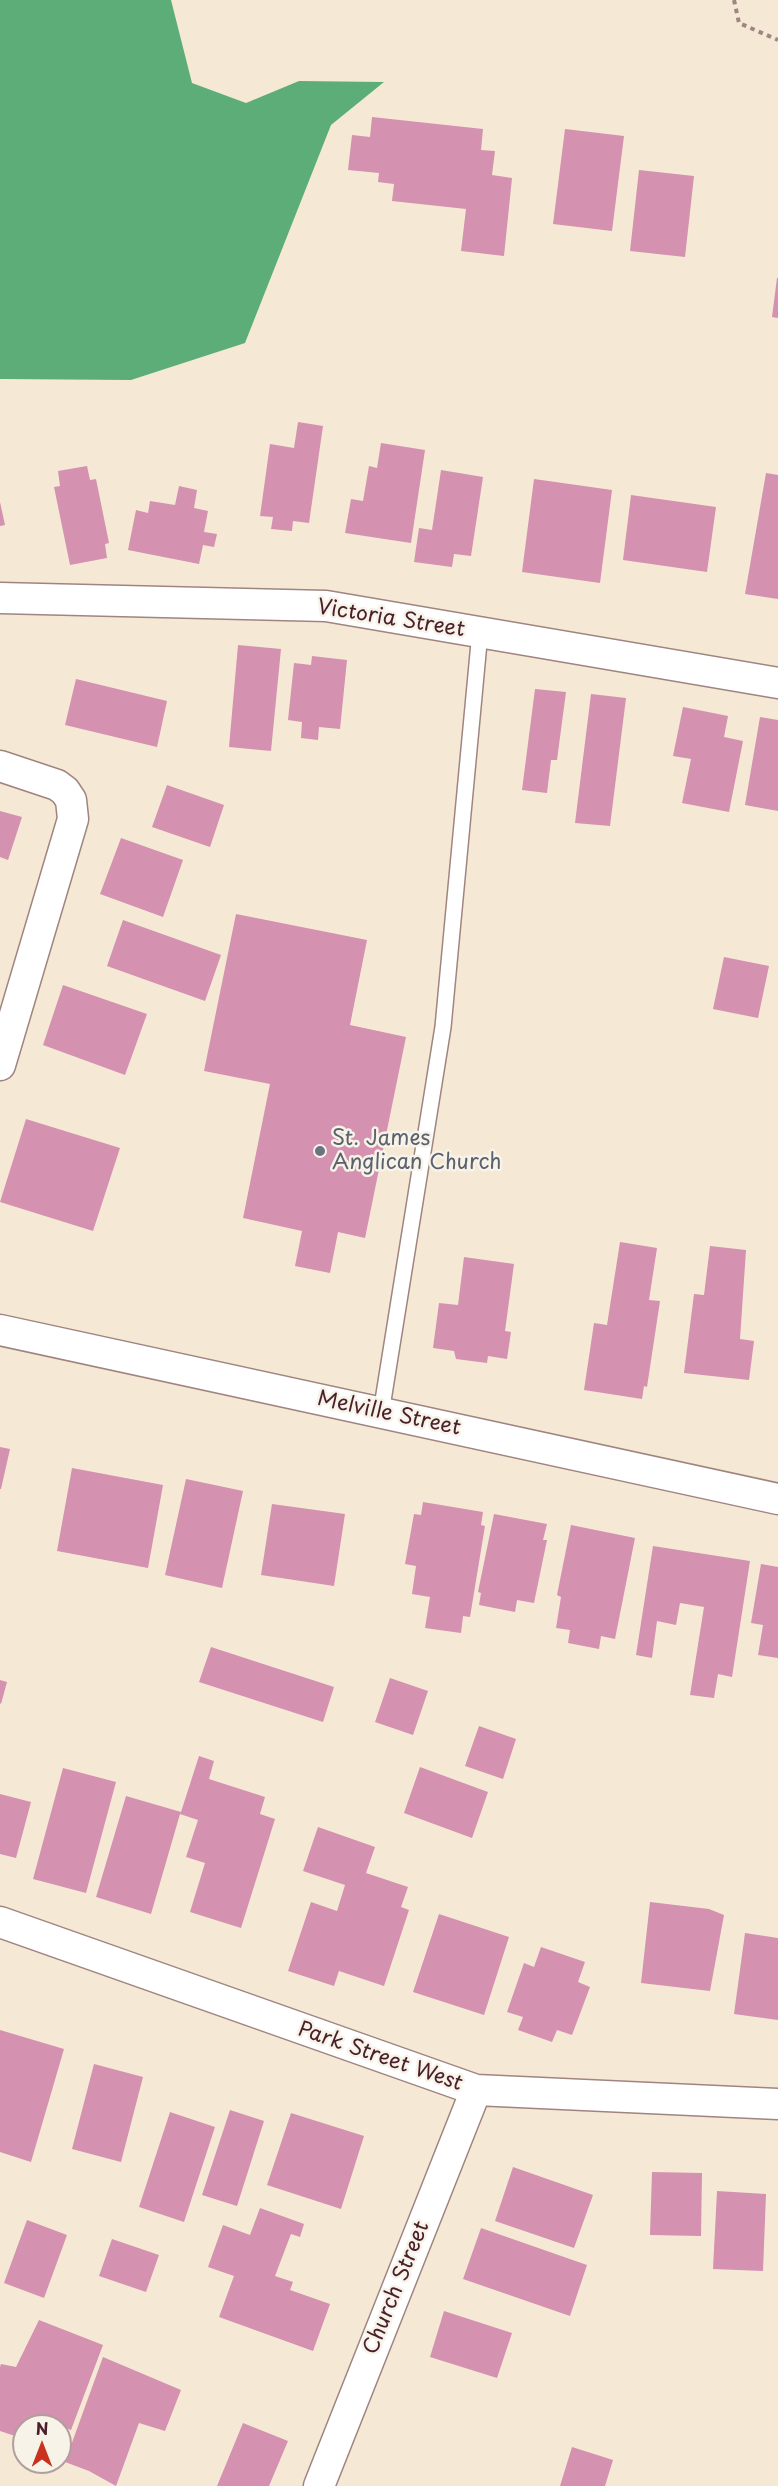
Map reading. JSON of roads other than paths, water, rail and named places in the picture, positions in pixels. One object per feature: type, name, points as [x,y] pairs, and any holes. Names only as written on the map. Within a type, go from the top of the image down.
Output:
[{"type":"street","name":"Victoria Street","points":[[0,598],[326,606],[778,683]]},
{"type":"street","points":[[0,765],[57,785],[71,800],[73,819],[0,1065]]},
{"type":"street","name":"Melville Street","points":[[0,1330],[778,1499]]},
{"type":"street","name":"Park Street West","points":[[0,1922],[476,2090],[778,2104]]},
{"type":"street","name":"Church Street","points":[[319,2486],[476,2090]]},
{"type":"lane","points":[[381,1413],[442,1027],[480,632]]},
{"type":"place","name":"St. James Anglican Church","points":[[320,1151]]}]
